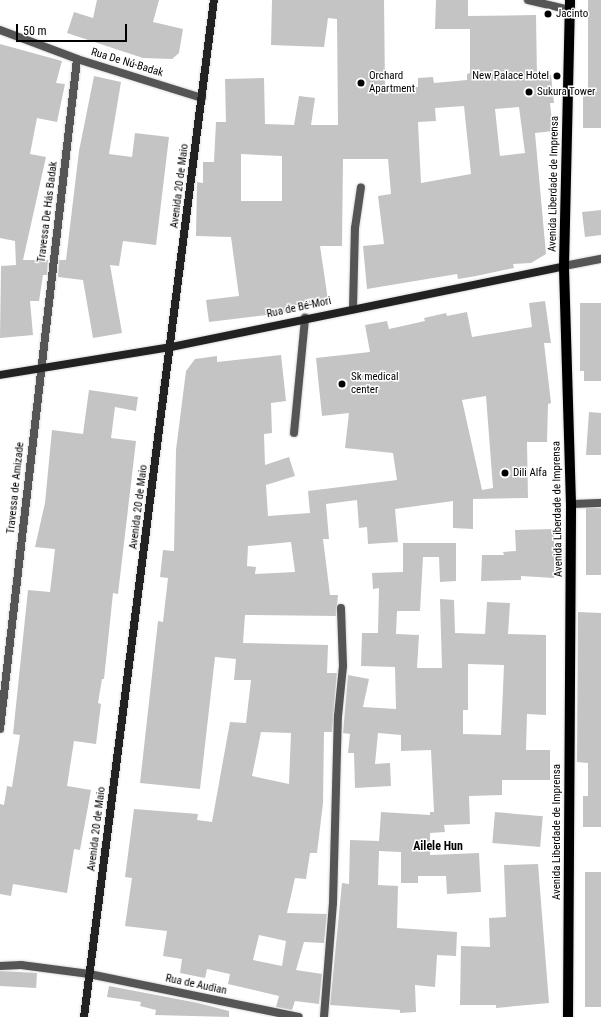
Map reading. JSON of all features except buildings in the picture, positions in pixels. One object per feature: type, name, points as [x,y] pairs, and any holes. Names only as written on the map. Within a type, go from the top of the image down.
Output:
[{"type":"main road","name":"Avenida 20 de Maio","points":[[84,1017],[171,347],[214,0]]},
{"type":"main road","name":"Avenida Liberdade de Imprensa","points":[[568,1017],[571,504],[564,266],[570,5]]},
{"type":"main road","name":"Rua de Bé-Mori","points":[[0,375],[171,347],[353,308],[564,266]]},
{"type":"street","points":[[528,0],[570,5]]},
{"type":"street","name":"Rua De Nú-Badak","points":[[0,30],[78,59],[202,98]]},
{"type":"street","name":"Travessa De Hás Badak","points":[[41,368],[78,59]]},
{"type":"street","points":[[353,308],[355,228],[361,187]]},
{"type":"street","name":"Rua de Bé-Mori","points":[[564,266],[601,259]]},
{"type":"street","points":[[294,433],[305,318]]},
{"type":"street","name":"Travessa de Amizade","points":[[0,729],[41,368]]},
{"type":"street","points":[[571,504],[601,503]]},
{"type":"street","points":[[324,1017],[333,903],[338,716],[343,666],[341,608]]},
{"type":"street","name":"Rua de Audian","points":[[0,966],[21,965],[89,974],[299,1017]]},
{"type":"place","name":"Jacinto","points":[[548,14]]},
{"type":"place","name":"New Palace Hotel","points":[[557,76]]},
{"type":"place","name":"Orchard Apartment","points":[[361,83]]},
{"type":"place","name":"Sukura Tower","points":[[529,92]]},
{"type":"place","name":"Sk medical center","points":[[342,384]]},
{"type":"place","name":"Dili Alfa","points":[[505,473]]},
{"type":"district","name":"Ailele Hun","points":[[438,847]]}]
